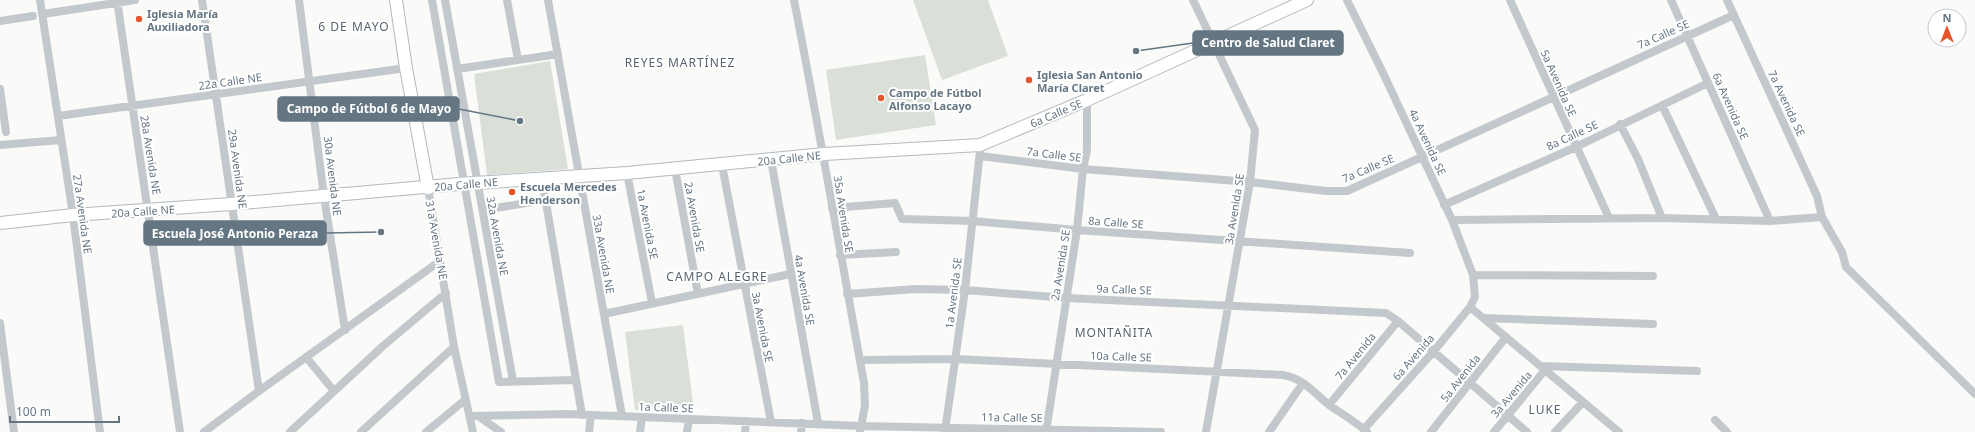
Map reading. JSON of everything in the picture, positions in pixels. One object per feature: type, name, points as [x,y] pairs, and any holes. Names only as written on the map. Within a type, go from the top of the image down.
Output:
[{"type":"street","name":"27a Avenida NE","points":[[40,0],[73,215],[100,432]]},
{"type":"street","points":[[43,14],[117,1],[135,0]]},
{"type":"street","name":"29a Avenida NE","points":[[202,0],[217,94],[231,204],[259,391]]},
{"type":"street","name":"30a Avenida NE","points":[[299,0],[324,197],[344,330]]},
{"type":"street","name":"31a Avenida NE","points":[[396,0],[406,68],[428,188],[454,347],[465,400],[474,416],[473,432]]},
{"type":"street","points":[[432,0],[499,382],[576,380]]},
{"type":"street","name":"32a Avenida NE","points":[[445,0],[513,381]]},
{"type":"street","points":[[507,0],[518,60]]},
{"type":"street","name":"33a Avenida NE","points":[[548,0],[622,416]]},
{"type":"street","name":"35a Avenida SE","points":[[794,0],[824,154],[840,255],[864,383],[865,405],[861,429]]},
{"type":"street","name":"3a Avenida SE","points":[[1193,0],[1255,130],[1250,182],[1206,432]]},
{"type":"street","name":"6a Calle SE","points":[[980,150],[1307,0]]},
{"type":"street","name":"4a Avenida SE","points":[[1347,0],[1423,156],[1452,220],[1473,275],[1475,297]]},
{"type":"street","name":"5a Avenida SE","points":[[1510,0],[1609,218]]},
{"type":"street","name":"6a Avenida SE","points":[[1671,0],[1770,221]]},
{"type":"street","name":"7a Avenida SE","points":[[1728,0],[1817,196],[1822,217],[1842,252],[1846,267],[1975,394]]},
{"type":"street","name":"28a Avenida NE","points":[[117,1],[180,432]]},
{"type":"street","name":"7a Calle SE","points":[[980,150],[1083,169],[1250,182],[1326,191],[1347,191],[1687,35],[1734,15]]},
{"type":"street","points":[[0,21],[33,16]]},
{"type":"street","points":[[457,69],[558,54]]},
{"type":"street","name":"22a Calle NE","points":[[58,116],[406,68]]},
{"type":"street","name":"8a Calle SE","points":[[1444,205],[1576,147],[1620,124],[1708,83]]},
{"type":"street","points":[[0,88],[6,132]]},
{"type":"street","name":"2a Avenida SE","points":[[1046,430],[1077,230],[1083,169],[1087,150],[1087,100]]},
{"type":"street","points":[[1662,105],[1716,219]]},
{"type":"street","points":[[1620,124],[1638,159],[1662,218]]},
{"type":"street","points":[[0,144],[61,140]]},
{"type":"street","name":"20a Calle NE","points":[[0,223],[73,215],[148,211],[464,184],[675,169],[824,154],[980,150]]},
{"type":"street","name":"1a Avenida SE","points":[[945,430],[965,290],[980,150]]},
{"type":"street","name":"4a Avenida SE","points":[[771,160],[790,274],[818,423]]},
{"type":"street","name":"3a Avenida SE","points":[[722,165],[771,422]]},
{"type":"street","name":"2a Avenida SE","points":[[675,169],[698,294]]},
{"type":"street","name":"1a Avenida SE","points":[[627,173],[652,303]]},
{"type":"street","points":[[542,179],[582,415]]},
{"type":"street","points":[[482,210],[545,200]]},
{"type":"street","name":"8a Calle SE","points":[[832,208],[895,203],[902,219],[972,221],[1077,230],[1240,240],[1410,253]]},
{"type":"street","points":[[1452,220],[1662,218],[1770,221],[1822,217]]},
{"type":"street","points":[[840,255],[896,252]]},
{"type":"street","points":[[204,432],[440,261]]},
{"type":"street","points":[[604,314],[790,274]]},
{"type":"street","points":[[1473,275],[1653,276]]},
{"type":"street","name":"9a Calle SE","points":[[847,294],[916,289],[965,290],[1066,298],[1228,304],[1386,313],[1434,351],[1527,432]]},
{"type":"street","points":[[290,432],[383,346],[446,293]]},
{"type":"street","name":"6a Avenida","points":[[1366,430],[1434,351],[1470,307],[1475,297]]},
{"type":"street","points":[[1470,307],[1619,432]]},
{"type":"street","points":[[1484,318],[1653,324]]},
{"type":"street","name":"7a Avenida","points":[[1329,405],[1398,321]]},
{"type":"street","points":[[0,323],[14,432]]},
{"type":"street","name":"5a Avenida","points":[[1431,432],[1506,337]]},
{"type":"street","points":[[361,432],[454,347]]},
{"type":"street","points":[[306,357],[334,391]]},
{"type":"street","name":"10a Calle SE","points":[[860,360],[956,359],[1283,375],[1293,377],[1303,383],[1329,405],[1366,430]]},
{"type":"street","points":[[1543,368],[1697,371]]},
{"type":"street","name":"3a Avenida","points":[[1494,432],[1543,368]]},
{"type":"street","points":[[1269,432],[1303,383]]},
{"type":"street","points":[[426,432],[465,400]]},
{"type":"street","points":[[1555,432],[1583,402]]},
{"type":"street","points":[[589,432],[591,415]]},
{"type":"street","points":[[474,416],[501,432]]},
{"type":"street","name":"1a Calle SE","points":[[474,416],[622,416],[818,423],[861,429]]},
{"type":"street","points":[[640,432],[642,417]]},
{"type":"street","points":[[687,432],[689,419]]},
{"type":"street","points":[[1715,420],[1727,432]]},
{"type":"street","points":[[745,432],[746,421]]},
{"type":"street","points":[[801,432],[802,423]]},
{"type":"street","name":"11a Calle SE","points":[[861,429],[1162,432]]},
{"type":"shaded area","points":[[913,0],[988,0],[1008,56],[942,80]]},
{"type":"shaded area","name":"Campo de Fútbol Alfonso Lacayo","points":[[925,55],[936,125],[836,140],[826,70]]},
{"type":"shaded area","points":[[550,61],[568,169],[487,175],[474,74]]},
{"type":"shaded area","points":[[683,325],[693,403],[635,410],[625,332]]},
{"type":"place","name":"Iglesia María Auxiliadora","points":[[139,19]]},
{"type":"place","name":"Centro de Salud Claret","points":[[1136,51]]},
{"type":"place","name":"Iglesia San Antonio María Claret","points":[[1029,80]]},
{"type":"place","name":"Campo de Fútbol Alfonso Lacayo","points":[[881,98]]},
{"type":"place","name":"Campo de Fútbol 6 de Mayo","points":[[520,121]]},
{"type":"place","name":"Escuela Mercedes Henderson","points":[[512,192]]},
{"type":"place","name":"Escuela José Antonio Peraza","points":[[381,232]]},
{"type":"district","name":"6 DE MAYO","points":[[354,26]]},
{"type":"district","name":"REYES MARTÍNEZ","points":[[680,62]]},
{"type":"district","name":"CAMPO ALEGRE","points":[[717,276]]},
{"type":"district","name":"MONTAÑITA","points":[[1114,332]]},
{"type":"district","name":"LUKE","points":[[1545,409]]}]
